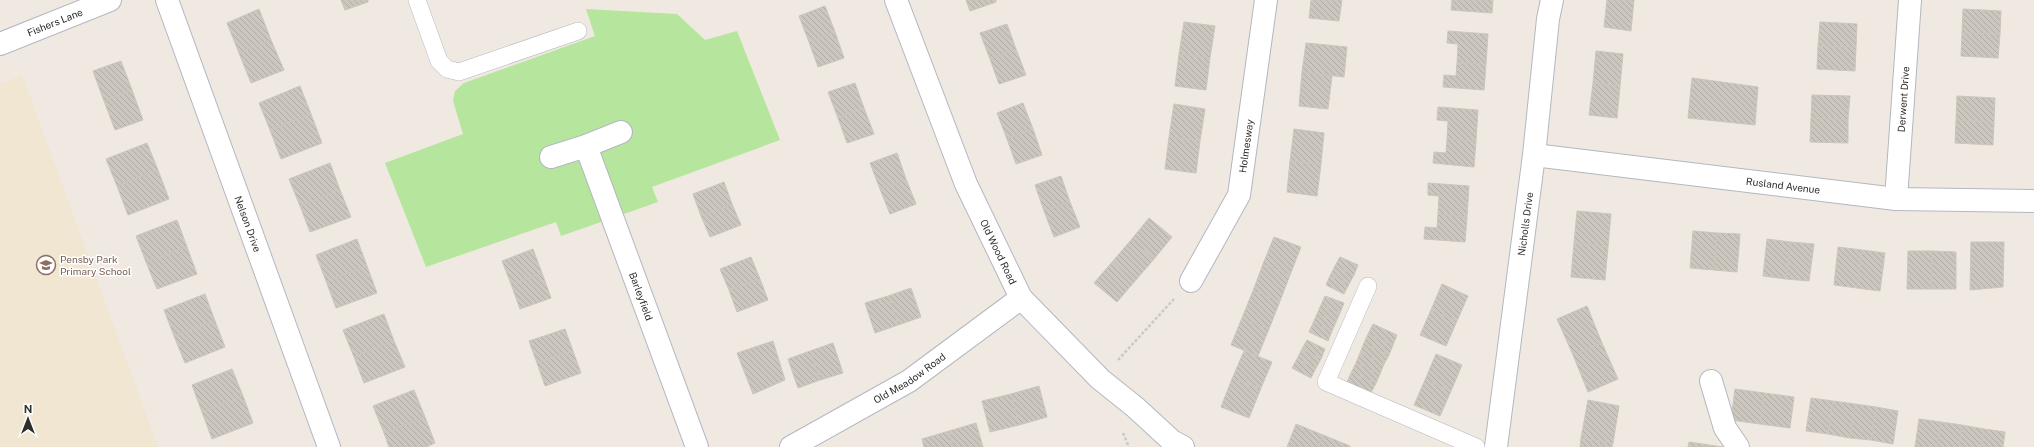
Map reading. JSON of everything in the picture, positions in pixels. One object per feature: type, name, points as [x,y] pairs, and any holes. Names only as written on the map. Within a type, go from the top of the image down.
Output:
[{"type":"street","name":"Fishers Lane","points":[[0,44],[110,0]]},
{"type":"street","name":"Nelson Drive","points":[[167,0],[329,447]]},
{"type":"street","name":"Old Wood Road","points":[[896,0],[966,184],[1021,298],[1100,378],[1136,407],[1172,442],[1182,447]]},
{"type":"street","name":"Holmesway","points":[[1191,282],[1238,195],[1266,0]]},
{"type":"street","name":"Nicholls Drive","points":[[1496,447],[1534,155],[1548,19],[1552,0]]},
{"type":"street","name":"Derwent Drive","points":[[1896,199],[1910,0]]},
{"type":"street","points":[[551,157],[586,146],[621,132]]},
{"type":"street","name":"Barleyfield","points":[[586,146],[697,447]]},
{"type":"street","name":"Rusland Avenue","points":[[1534,155],[1896,199],[2034,201]]},
{"type":"street","name":"Old Meadow Road","points":[[791,447],[909,382],[1021,298]]},
{"type":"street","points":[[1711,381],[1725,428],[1738,447]]},
{"type":"lane","points":[[416,0],[439,61],[447,69],[459,72],[578,31]]},
{"type":"lane","points":[[1368,286],[1326,382],[1476,447]]},
{"type":"path","points":[[1100,378],[1191,282]]},
{"type":"shaded area","name":"Pensby Park Primary School","points":[[22,75],[158,447],[0,447],[0,84]]},
{"type":"green space","points":[[586,9],[677,14],[705,40],[737,31],[780,140],[652,187],[658,202],[561,236],[556,222],[426,267],[385,163],[463,134],[453,101],[455,91],[464,83],[595,36]]},
{"type":"building","points":[[341,0],[368,0],[368,2],[345,10]]},
{"type":"building","points":[[966,0],[996,0],[996,2],[970,11]]},
{"type":"building","points":[[1311,0],[1342,0],[1339,21],[1309,18]]},
{"type":"building","points":[[1452,0],[1493,0],[1492,13],[1451,10]]},
{"type":"building","points":[[1607,0],[1634,0],[1631,31],[1604,27]]},
{"type":"building","points":[[825,6],[835,32],[809,42],[799,16]]},
{"type":"building","points":[[259,9],[271,40],[239,53],[227,23]]},
{"type":"building","points":[[1963,9],[2001,11],[2000,34],[1962,33]]},
{"type":"building","points":[[1184,22],[1215,26],[1210,58],[1179,54]]},
{"type":"building","points":[[1820,22],[1857,24],[1856,47],[1818,46]]},
{"type":"building","points":[[1007,24],[1016,49],[990,59],[980,33]]},
{"type":"building","points":[[1448,31],[1488,34],[1486,64],[1457,63],[1458,44],[1447,43]]},
{"type":"building","points":[[835,32],[844,58],[818,67],[809,42]]},
{"type":"building","points":[[1962,33],[2000,34],[1998,58],[1961,56]]},
{"type":"building","points":[[271,40],[284,70],[251,83],[239,53]]},
{"type":"building","points":[[1306,43],[1347,47],[1344,77],[1302,72]]},
{"type":"building","points":[[1818,46],[1856,47],[1855,71],[1817,69]]},
{"type":"building","points":[[1016,49],[1026,75],[999,84],[990,59]]},
{"type":"building","points":[[1596,51],[1623,54],[1620,86],[1593,83]]},
{"type":"building","points":[[1179,54],[1210,58],[1206,90],[1175,86]]},
{"type":"building","points":[[121,61],[132,90],[104,101],[93,71]]},
{"type":"building","points":[[1457,63],[1486,64],[1484,90],[1443,87],[1444,75],[1456,76]]},
{"type":"building","points":[[1302,72],[1332,76],[1328,109],[1299,106]]},
{"type":"building","points":[[1692,78],[1758,87],[1755,125],[1688,118]]},
{"type":"building","points":[[855,83],[864,108],[838,118],[828,92]]},
{"type":"building","points":[[1593,83],[1620,86],[1617,118],[1589,115]]},
{"type":"building","points":[[300,86],[311,114],[270,130],[259,103]]},
{"type":"building","points":[[132,90],[143,120],[115,130],[104,101]]},
{"type":"building","points":[[1812,95],[1850,96],[1848,120],[1811,118]]},
{"type":"building","points":[[1957,96],[1995,98],[1994,122],[1956,120]]},
{"type":"building","points":[[1023,103],[1033,129],[1007,139],[997,113]]},
{"type":"building","points":[[1174,104],[1205,109],[1200,141],[1169,137]]},
{"type":"building","points":[[1438,107],[1478,110],[1476,141],[1447,139],[1448,121],[1437,120]]},
{"type":"building","points":[[864,108],[874,134],[847,143],[838,118]]},
{"type":"building","points":[[311,114],[322,143],[281,159],[270,130]]},
{"type":"building","points":[[1811,118],[1848,120],[1848,143],[1810,142]]},
{"type":"building","points":[[1956,120],[1994,122],[1993,145],[1955,143]]},
{"type":"building","points":[[1033,129],[1042,155],[1016,164],[1007,139]]},
{"type":"building","points":[[1294,129],[1324,133],[1321,164],[1290,161]]},
{"type":"building","points":[[1169,137],[1200,141],[1196,173],[1165,169]]},
{"type":"building","points":[[1447,139],[1476,141],[1474,167],[1433,163],[1434,152],[1446,153]]},
{"type":"building","points":[[147,143],[158,170],[117,186],[106,159]]},
{"type":"building","points":[[897,153],[906,179],[880,189],[870,163]]},
{"type":"building","points":[[1290,161],[1321,164],[1317,196],[1287,192]]},
{"type":"building","points":[[330,163],[340,190],[300,206],[289,179]]},
{"type":"building","points":[[158,170],[169,199],[128,215],[117,186]]},
{"type":"building","points":[[1061,176],[1070,202],[1044,211],[1035,185]]},
{"type":"building","points":[[906,179],[916,204],[890,214],[880,189]]},
{"type":"building","points":[[724,182],[732,204],[701,216],[693,194]]},
{"type":"building","points":[[1428,183],[1469,186],[1467,217],[1438,214],[1439,196],[1428,195]]},
{"type":"building","points":[[340,190],[351,217],[310,232],[300,206]]},
{"type":"building","points":[[1070,202],[1080,227],[1054,237],[1044,211]]},
{"type":"building","points":[[732,204],[741,225],[710,237],[701,216]]},
{"type":"building","points":[[1577,211],[1611,214],[1608,247],[1574,243]]},
{"type":"building","points":[[1438,214],[1467,217],[1465,242],[1424,239],[1425,227],[1437,228]]},
{"type":"building","points":[[1149,218],[1172,237],[1154,259],[1131,240]]},
{"type":"building","points":[[177,220],[187,247],[146,262],[136,236]]},
{"type":"building","points":[[1693,231],[1717,233],[1714,270],[1690,268]]},
{"type":"building","points":[[1717,233],[1740,234],[1737,272],[1714,270]]},
{"type":"building","points":[[1274,237],[1301,247],[1290,275],[1263,264]]},
{"type":"building","points":[[357,239],[367,266],[326,281],[316,255]]},
{"type":"building","points":[[1767,239],[1791,242],[1786,279],[1763,276]]},
{"type":"building","points":[[1131,240],[1154,259],[1135,281],[1113,261]]},
{"type":"building","points":[[1791,242],[1814,244],[1809,281],[1786,279]]},
{"type":"building","points":[[1971,242],[2004,242],[2003,287],[1970,290]]},
{"type":"building","points":[[1574,243],[1608,247],[1605,280],[1571,277]]},
{"type":"building","points":[[187,247],[197,274],[157,289],[146,262]]},
{"type":"building","points":[[1838,247],[1862,250],[1857,288],[1834,285]]},
{"type":"building","points":[[533,249],[542,273],[511,284],[502,261]]},
{"type":"building","points":[[1862,250],[1885,253],[1880,291],[1857,288]]},
{"type":"building","points":[[1908,251],[1932,251],[1931,289],[1907,289]]},
{"type":"building","points":[[1932,251],[1956,252],[1956,289],[1931,289]]},
{"type":"building","points":[[751,257],[760,279],[729,290],[720,269]]},
{"type":"building","points":[[1340,257],[1358,265],[1354,275],[1335,266]]},
{"type":"building","points":[[1113,261],[1135,281],[1117,302],[1094,283]]},
{"type":"building","points":[[1263,264],[1290,275],[1280,301],[1253,291]]},
{"type":"building","points":[[367,266],[377,293],[336,308],[326,281]]},
{"type":"building","points":[[1335,266],[1354,275],[1349,284],[1330,276]]},
{"type":"building","points":[[542,273],[551,298],[520,309],[511,284]]},
{"type":"building","points":[[1330,276],[1349,284],[1344,294],[1326,285]]},
{"type":"building","points":[[760,279],[768,300],[737,312],[729,290]]},
{"type":"building","points":[[1442,284],[1468,296],[1457,321],[1431,310]]},
{"type":"building","points":[[911,288],[921,317],[898,325],[888,296]]},
{"type":"building","points":[[1253,291],[1280,301],[1269,329],[1242,318]]},
{"type":"building","points":[[205,294],[215,321],[174,336],[164,310]]},
{"type":"building","points":[[888,296],[898,325],[875,333],[865,303]]},
{"type":"building","points":[[1325,296],[1344,303],[1340,313],[1321,305]]},
{"type":"building","points":[[1321,305],[1340,313],[1336,322],[1317,314]]},
{"type":"building","points":[[1587,306],[1602,343],[1573,355],[1557,319]]},
{"type":"building","points":[[1431,310],[1457,321],[1446,346],[1420,335]]},
{"type":"building","points":[[384,314],[394,341],[354,357],[343,330]]},
{"type":"building","points":[[1317,314],[1336,322],[1332,331],[1313,323]]},
{"type":"building","points":[[1242,318],[1269,329],[1258,356],[1231,345]]},
{"type":"building","points":[[215,321],[225,347],[185,363],[174,336]]},
{"type":"building","points":[[1313,323],[1332,331],[1328,341],[1309,332]]},
{"type":"building","points":[[1373,324],[1397,335],[1393,345],[1368,334]]},
{"type":"building","points":[[565,329],[573,351],[537,363],[529,341]]},
{"type":"building","points":[[1368,334],[1393,345],[1389,355],[1364,343]]},
{"type":"building","points":[[1307,340],[1325,349],[1321,359],[1302,349]]},
{"type":"building","points":[[394,341],[405,367],[364,383],[354,357]]},
{"type":"building","points":[[773,341],[785,380],[753,394],[737,353]]},
{"type":"building","points":[[833,343],[843,373],[820,380],[810,351]]},
{"type":"building","points":[[1364,343],[1389,355],[1384,364],[1360,353]]},
{"type":"building","points":[[1602,343],[1618,379],[1588,392],[1573,355]]},
{"type":"building","points":[[1302,349],[1321,359],[1316,368],[1297,359]]},
{"type":"building","points":[[573,351],[581,373],[545,386],[537,363]]},
{"type":"building","points":[[810,351],[820,380],[798,388],[788,359]]},
{"type":"building","points":[[1244,351],[1272,362],[1261,388],[1232,379]]},
{"type":"building","points":[[1360,353],[1384,364],[1380,374],[1356,363]]},
{"type":"building","points":[[1436,354],[1462,365],[1451,391],[1425,380]]},
{"type":"building","points":[[1297,359],[1316,368],[1311,378],[1292,368]]},
{"type":"building","points":[[1356,363],[1380,374],[1376,383],[1351,373]]},
{"type":"building","points":[[232,369],[243,396],[202,412],[192,385]]},
{"type":"building","points":[[1351,373],[1376,383],[1371,393],[1347,382]]},
{"type":"building","points":[[1232,379],[1261,388],[1249,418],[1221,407]]},
{"type":"building","points":[[1425,380],[1451,391],[1440,416],[1414,405]]},
{"type":"building","points":[[1039,386],[1047,417],[1019,425],[1011,394]]},
{"type":"building","points":[[1735,389],[1764,393],[1760,424],[1731,420]]},
{"type":"building","points":[[414,390],[425,417],[384,433],[373,406]]},
{"type":"building","points":[[1764,393],[1794,397],[1790,428],[1760,424]]},
{"type":"building","points":[[1011,394],[1019,425],[990,432],[982,401]]},
{"type":"building","points":[[243,396],[253,423],[212,439],[202,412]]},
{"type":"building","points":[[1811,398],[1833,401],[1828,434],[1806,431]]},
{"type":"building","points":[[1588,400],[1619,406],[1613,443],[1581,438]]},
{"type":"building","points":[[1833,401],[1855,404],[1850,438],[1828,434]]},
{"type":"building","points":[[1855,404],[1876,407],[1871,440],[1850,438]]},
{"type":"building","points":[[1876,407],[1898,411],[1893,444],[1871,440]]},
{"type":"building","points":[[425,417],[435,443],[426,447],[389,447],[384,433]]},
{"type":"building","points":[[1919,419],[1941,422],[1937,447],[1915,447]]},
{"type":"building","points":[[1941,422],[1962,425],[1959,447],[1937,447]]},
{"type":"building","points":[[976,423],[983,447],[953,447],[949,431]]},
{"type":"building","points":[[1296,424],[1323,435],[1318,447],[1287,447]]},
{"type":"building","points":[[1962,425],[1984,429],[1981,447],[1959,447]]},
{"type":"building","points":[[1984,429],[2005,432],[2003,447],[1981,447]]},
{"type":"building","points":[[949,431],[953,447],[924,447],[922,439]]},
{"type":"building","points":[[1323,435],[1350,446],[1350,447],[1318,447]]},
{"type":"building","points":[[1581,438],[1613,443],[1612,447],[1580,447]]},
{"type":"building","points":[[1689,442],[1723,447],[1688,447]]},
{"type":"place","name":"Pensby Park Primary School","points":[[46,265]]}]
